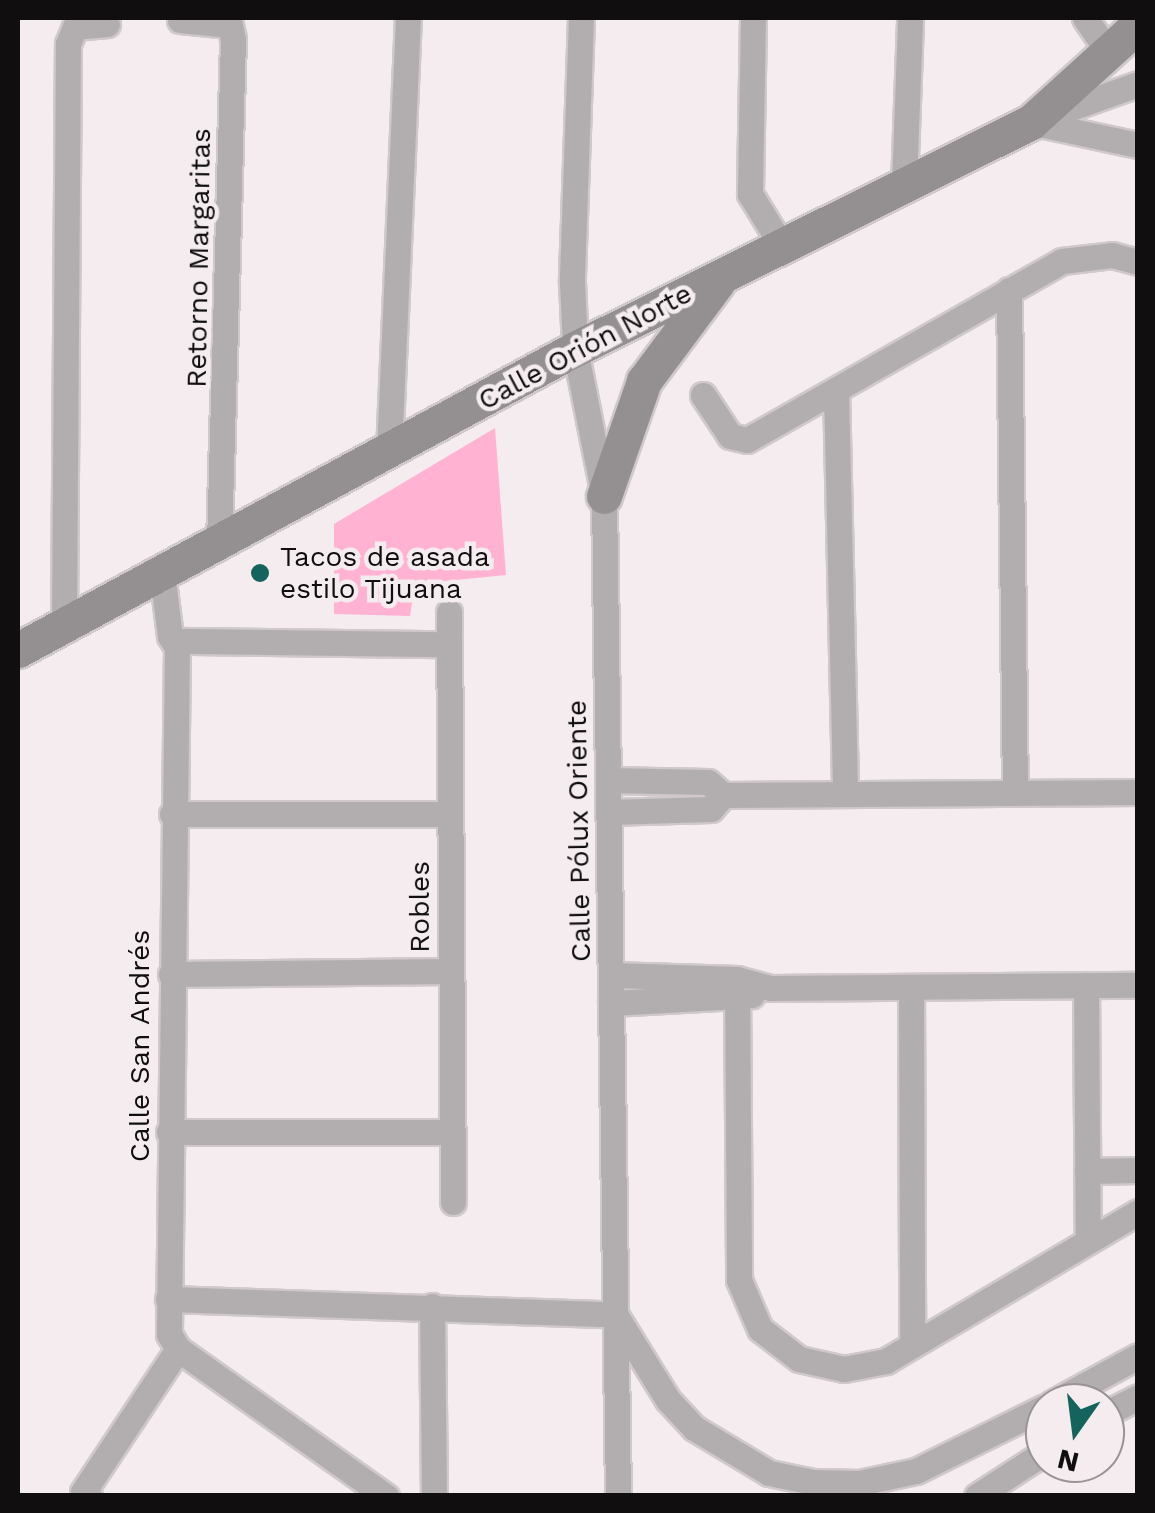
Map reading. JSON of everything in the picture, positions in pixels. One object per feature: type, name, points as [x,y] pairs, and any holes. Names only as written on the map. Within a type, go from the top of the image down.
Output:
[{"type":"street","points":[[389,452],[408,18]]},
{"type":"street","name":"Calle Pólux Oriente","points":[[581,18],[575,349],[604,496],[618,1496]]},
{"type":"street","points":[[753,18],[750,194],[782,246]]},
{"type":"street","points":[[904,185],[910,18]]},
{"type":"street","points":[[1085,18],[1108,51]]},
{"type":"street","name":"Retorno Margaritas","points":[[180,20],[230,25],[234,39],[220,542]]},
{"type":"street","points":[[64,626],[68,44],[75,27],[107,24]]},
{"type":"street","name":"Calle Orión Norte","points":[[18,650],[575,349],[1030,122],[1138,25]]},
{"type":"street","points":[[1030,122],[1138,84]]},
{"type":"street","points":[[1030,122],[1138,145]]},
{"type":"street","points":[[703,395],[738,442],[1062,260],[1088,254],[1138,262]]},
{"type":"street","points":[[604,496],[644,381],[724,275]]},
{"type":"street","points":[[1010,290],[1016,792]]},
{"type":"street","points":[[836,390],[845,794]]},
{"type":"street","name":"Calle San Andrés","points":[[169,569],[170,636],[181,644],[172,814],[168,1299],[169,1334],[178,1349]]},
{"type":"street","name":"Robles","points":[[448,612],[453,1202]]},
{"type":"street","points":[[181,644],[448,644]]},
{"type":"street","points":[[608,780],[708,782],[723,795],[1138,792]]},
{"type":"street","points":[[608,812],[711,809],[723,795]]},
{"type":"street","points":[[172,814],[450,814]]},
{"type":"street","points":[[171,974],[451,971]]},
{"type":"street","points":[[610,975],[736,990]]},
{"type":"street","points":[[1086,985],[1088,1241]]},
{"type":"street","points":[[611,1003],[771,988],[1138,985]]},
{"type":"street","points":[[911,987],[912,1345]]},
{"type":"street","points":[[736,990],[739,1280],[748,1310],[773,1342],[813,1365],[844,1369],[886,1360],[1138,1212]]},
{"type":"street","points":[[170,1132],[452,1132]]},
{"type":"street","points":[[1087,1171],[1138,1170]]},
{"type":"street","points":[[168,1299],[616,1315],[668,1400],[694,1428],[769,1473],[859,1483],[916,1472],[1025,1417]]},
{"type":"street","points":[[432,1306],[434,1496]]},
{"type":"street","points":[[86,1494],[178,1349],[386,1496]]},
{"type":"street","points":[[1089,1383],[1138,1356]]},
{"type":"street","points":[[977,1496],[1025,1465]]},
{"type":"shaded area","points":[[495,428],[506,575],[415,584],[410,616],[334,614],[334,524]]},
{"type":"place","name":"Tacos de asada estilo Tijuana","points":[[260,573]]}]
